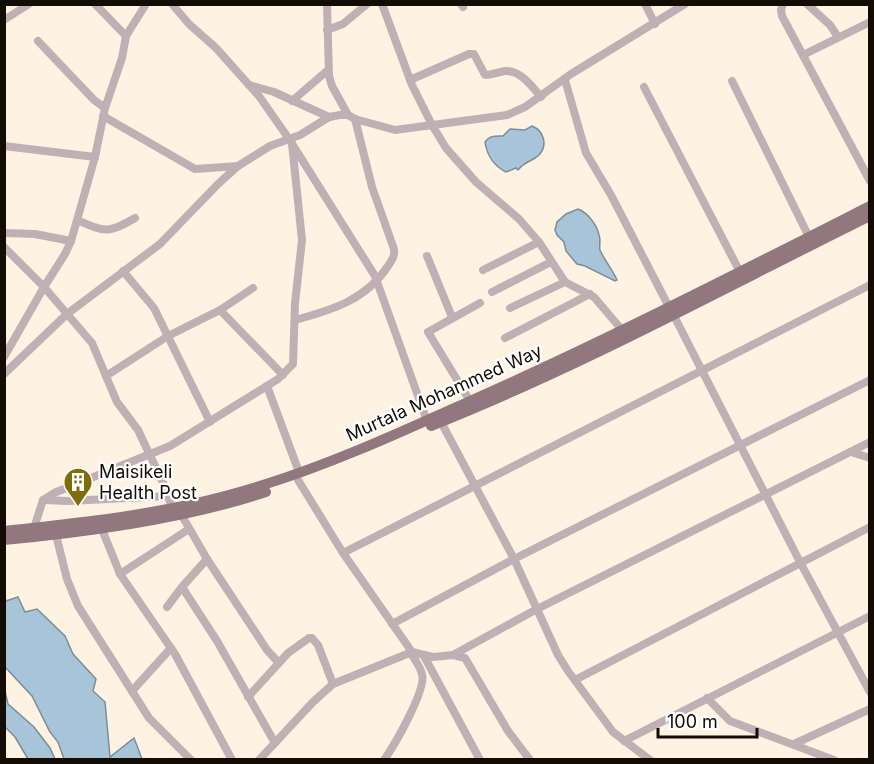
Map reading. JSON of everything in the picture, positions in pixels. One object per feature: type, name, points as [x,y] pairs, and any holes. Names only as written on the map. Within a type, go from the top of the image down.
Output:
[{"type":"main road","name":"Murtala Mohammed Way","points":[[298,476],[441,422],[555,373],[740,272],[870,206]]},
{"type":"main road","name":"Murtala Mohammed Way","points":[[4,540],[56,535],[245,499],[428,421],[870,216]]},
{"type":"main road","name":"Murtala Mohammed Way","points":[[4,531],[176,511]]},
{"type":"street","points":[[4,20],[29,4]]},
{"type":"street","points":[[94,4],[126,36]]},
{"type":"street","points":[[4,357],[65,255],[71,241],[95,157],[104,112],[122,58],[126,36],[146,4]]},
{"type":"street","points":[[295,320],[337,308],[354,299],[378,281],[394,255],[351,117],[332,87],[328,70],[327,4]]},
{"type":"street","points":[[327,30],[343,24],[367,4]]},
{"type":"street","points":[[382,4],[410,80],[446,148],[476,182],[519,219],[565,282],[590,294],[622,330]]},
{"type":"street","points":[[645,4],[655,24]]},
{"type":"street","points":[[249,85],[274,92],[329,117],[351,117],[395,130],[507,116],[541,97],[571,74],[685,4]]},
{"type":"street","points":[[783,4],[782,16],[870,181]]},
{"type":"street","points":[[807,4],[830,25],[838,37]]},
{"type":"street","points":[[173,5],[249,85],[290,142],[378,281],[428,421]]},
{"type":"street","points":[[803,55],[870,22]]},
{"type":"street","points":[[38,41],[104,112],[195,169],[238,166]]},
{"type":"street","points":[[410,80],[469,54],[474,54],[485,75],[513,72],[531,84],[541,97]]},
{"type":"street","points":[[292,101],[328,70]]},
{"type":"street","points":[[565,80],[586,153],[611,195],[764,494],[870,692]]},
{"type":"street","points":[[732,81],[809,237]]},
{"type":"street","points":[[644,87],[740,272]]},
{"type":"street","points":[[4,374],[67,314],[160,244],[192,208],[238,166],[270,146],[290,142],[329,117]]},
{"type":"street","points":[[34,528],[43,500],[69,485],[170,446],[267,386],[291,367],[294,360],[302,240],[290,142]]},
{"type":"street","points":[[4,146],[95,157]]},
{"type":"street","points":[[77,220],[97,228],[115,230],[135,218]]},
{"type":"street","points":[[4,233],[35,234],[71,241]]},
{"type":"street","points":[[483,270],[538,242]]},
{"type":"street","points":[[4,247],[44,287],[92,343],[117,402],[138,430],[176,511],[267,650],[278,662]]},
{"type":"street","points":[[427,256],[452,317]]},
{"type":"street","points":[[492,292],[551,262]]},
{"type":"street","points":[[123,271],[154,308],[210,422]]},
{"type":"street","points":[[510,308],[565,282]]},
{"type":"street","points":[[344,553],[870,285]]},
{"type":"street","points":[[106,375],[168,336],[220,310],[252,288]]},
{"type":"street","points":[[505,338],[590,294]]},
{"type":"street","points":[[470,401],[428,332],[480,303]]},
{"type":"street","points":[[220,310],[283,375]]},
{"type":"street","points":[[392,624],[514,559],[870,380]]},
{"type":"street","points":[[267,386],[298,476],[344,553],[411,652],[422,674],[421,686],[395,745],[384,759]]},
{"type":"street","points":[[441,422],[514,559],[558,655],[613,732],[650,759]]},
{"type":"street","points":[[453,655],[537,609],[870,442]]},
{"type":"street","points":[[851,452],[870,458]]},
{"type":"street","points":[[43,500],[168,496]]},
{"type":"street","points":[[101,527],[120,574],[171,648],[232,759]]},
{"type":"street","points":[[576,680],[870,527]]},
{"type":"street","points":[[120,574],[189,529]]},
{"type":"street","points":[[56,535],[78,606],[149,718],[191,759]]},
{"type":"street","points":[[167,607],[207,559]]},
{"type":"street","points":[[182,587],[217,641],[275,743]]},
{"type":"street","points":[[624,741],[870,616]]},
{"type":"street","points":[[248,697],[278,662],[309,638],[312,638],[318,645],[333,684]]},
{"type":"street","points":[[132,691],[171,648]]},
{"type":"street","points":[[259,759],[333,684],[411,652],[424,656],[453,655],[465,658],[508,731],[530,759]]},
{"type":"street","points":[[424,656],[480,759]]},
{"type":"street","points":[[706,698],[730,721],[834,759]]},
{"type":"street","points":[[794,744],[870,709]]},
{"type":"water","points":[[532,126],[542,135],[544,143],[539,155],[518,170],[516,168],[506,172],[498,167],[487,151],[485,142],[491,137],[503,136],[510,129],[525,130]]},
{"type":"water","points":[[578,209],[589,216],[596,227],[600,237],[600,250],[617,280],[577,264],[557,235],[555,230],[557,222],[566,214]]},
{"type":"water","points":[[18,597],[25,612],[37,609],[65,636],[73,654],[96,679],[93,691],[105,702],[110,757],[134,738],[142,759],[64,759],[58,742],[50,732],[32,696],[5,667],[5,598],[6,601]]},
{"type":"water","points":[[5,691],[8,704],[34,727],[50,748],[55,759],[28,759],[15,737],[5,727]]},
{"type":"place","name":"Maisikeli Health Post","points":[[78,508]]}]
